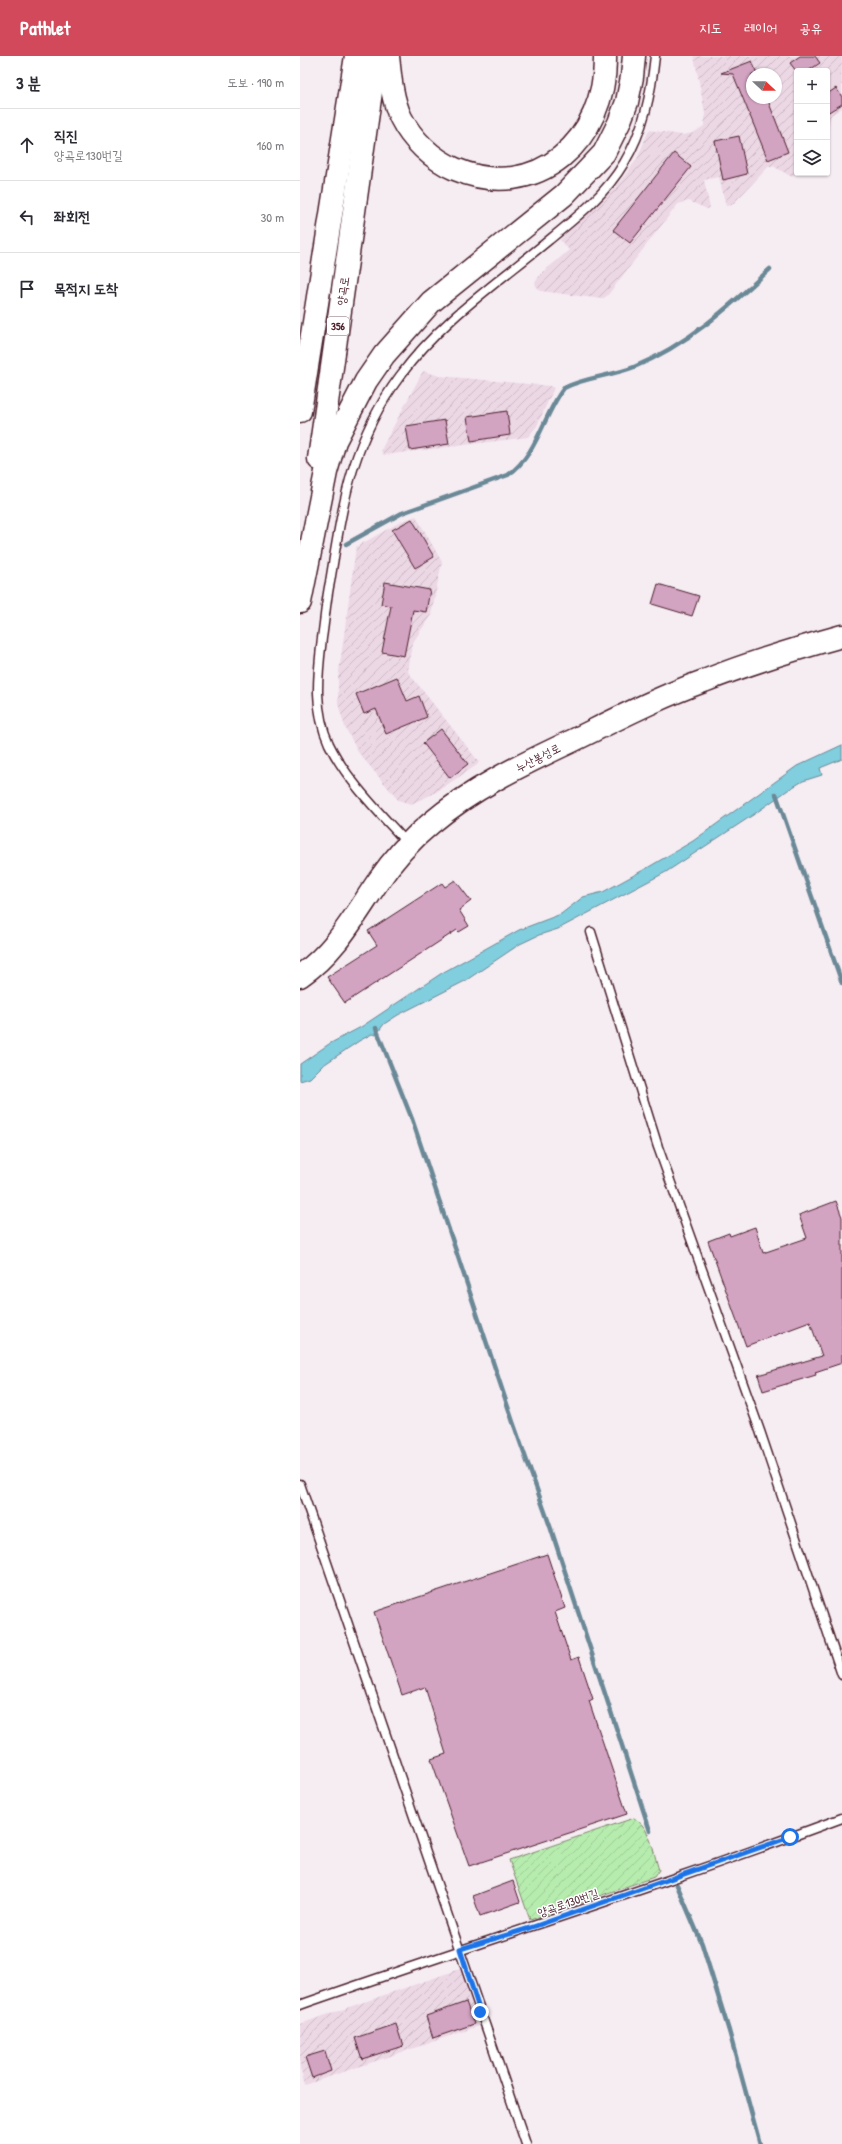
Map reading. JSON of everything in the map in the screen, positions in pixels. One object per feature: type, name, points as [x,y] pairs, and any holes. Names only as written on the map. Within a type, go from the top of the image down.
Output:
[{"type":"main road","name":"양곡로","points":[[300,411],[356,56]]},
{"type":"main road","name":"양곡로","points":[[300,597],[376,56]]},
{"type":"main road","points":[[388,56],[394,93],[400,117],[410,133],[424,148],[443,163],[465,173],[486,178],[511,178],[535,172],[554,162],[571,149],[586,131],[596,111],[605,73],[605,56]]},
{"type":"main road","points":[[300,602],[326,472],[335,441],[366,381],[402,333],[431,302],[564,195],[604,153],[619,123],[627,102],[634,56]]},
{"type":"main road","name":"누산봉성로","points":[[300,976],[312,968],[336,944],[378,882],[408,844],[430,823],[477,791],[579,737],[703,681],[789,651],[842,636]]},
{"type":"lane","points":[[408,844],[376,808],[336,756],[329,742],[319,712],[317,677],[328,590],[346,489],[352,469],[362,443],[382,404],[417,355],[457,315],[568,224],[607,186],[623,165],[635,142],[645,116],[652,84],[655,56]]},
{"type":"lane","points":[[591,932],[658,1147],[760,1431],[842,1675]]},
{"type":"lane","points":[[300,1484],[460,1949],[499,2070],[526,2144]]},
{"type":"lane","name":"양곡로130번길","points":[[300,2005],[460,1949],[530,1928],[667,1882],[842,1818]]},
{"type":"shaded area","points":[[694,56],[842,56],[842,108],[831,115],[830,120],[830,68],[794,68],[794,176],[792,177],[773,166],[769,166],[732,205],[726,206],[719,177],[704,180],[710,208],[707,209],[689,201],[678,204],[607,296],[602,299],[541,291],[537,288],[535,283],[540,275],[569,250],[560,240],[616,187],[637,159],[649,130],[681,135],[693,133],[704,126],[705,113]]},
{"type":"shaded area","points":[[423,371],[440,376],[550,386],[554,388],[537,426],[528,437],[384,455],[381,451],[383,446]]},
{"type":"shaded area","points":[[416,516],[442,562],[431,615],[412,644],[408,672],[479,762],[477,765],[433,794],[411,804],[398,800],[358,752],[345,727],[338,704],[338,679],[356,547],[402,521]]},
{"type":"shaded area","points":[[460,1969],[479,2026],[305,2085],[300,2069],[300,2024]]},
{"type":"green space","points":[[634,1818],[640,1822],[651,1841],[659,1870],[654,1877],[530,1920],[509,1860]]},
{"type":"water","points":[[842,745],[842,759],[820,768],[822,775],[803,781],[788,790],[753,815],[666,872],[558,929],[539,935],[520,944],[465,981],[398,1015],[384,1024],[376,1035],[372,1034],[359,1041],[322,1066],[310,1078],[300,1081],[300,1064],[329,1044],[361,1027],[442,973],[519,930],[561,914],[583,897],[603,892],[647,868],[693,841],[797,766]]},
{"type":"building","points":[[800,56],[815,56],[820,63],[812,68],[794,68],[790,63]]},
{"type":"building","points":[[752,61],[755,68],[746,68],[746,104],[769,104],[788,152],[768,160],[733,74],[721,73]]},
{"type":"building","points":[[836,88],[842,97],[842,104],[830,111],[830,104],[830,92]]},
{"type":"building","points":[[739,136],[747,174],[723,180],[715,141]]},
{"type":"building","points":[[674,153],[691,167],[630,243],[613,230]]},
{"type":"building","points":[[507,411],[510,435],[471,441],[467,417]]},
{"type":"building","points":[[445,420],[449,444],[410,450],[406,426]]},
{"type":"building","points":[[412,519],[434,557],[415,568],[392,530]]},
{"type":"building","points":[[385,582],[430,590],[426,612],[413,610],[404,656],[382,652],[391,606],[381,604]]},
{"type":"building","points":[[658,584],[699,596],[692,616],[652,604]]},
{"type":"building","points":[[397,677],[407,701],[419,696],[427,717],[386,734],[376,709],[364,714],[356,694]]},
{"type":"building","points":[[441,729],[468,764],[450,778],[423,743]]},
{"type":"building","points":[[455,880],[471,901],[459,910],[469,926],[459,932],[457,930],[345,1003],[327,977],[377,945],[368,931],[442,883],[445,887]]},
{"type":"building","points":[[836,1201],[842,1217],[842,1363],[815,1372],[816,1375],[763,1391],[758,1375],[822,1356],[810,1322],[746,1346],[708,1241],[729,1233],[730,1236],[755,1227],[763,1253],[807,1238],[799,1215]]},
{"type":"building","points":[[547,1554],[565,1608],[555,1612],[571,1660],[579,1657],[593,1699],[589,1701],[627,1814],[469,1866],[431,1759],[446,1754],[425,1687],[402,1695],[374,1612]]},
{"type":"building","points":[[513,1881],[520,1902],[480,1916],[473,1896]]},
{"type":"building","points":[[466,2002],[474,2024],[433,2038],[426,2016]]},
{"type":"building","points":[[396,2024],[403,2046],[362,2059],[355,2038]]},
{"type":"building","points":[[325,2051],[331,2071],[312,2078],[305,2057]]},
{"type":"waterway","points":[[346,544],[402,513],[508,475],[526,456],[564,388],[581,381],[626,370],[672,348],[723,311],[770,269]]},
{"type":"waterway","points":[[776,794],[842,983]]},
{"type":"waterway","points":[[376,1028],[412,1119],[513,1422],[551,1529],[650,1831]]},
{"type":"waterway","points":[[677,1885],[702,1944],[729,2031],[760,2144]]},
{"type":"route","points":[[480,2012],[460,1949],[530,1928],[667,1882],[790,1837]]}]
